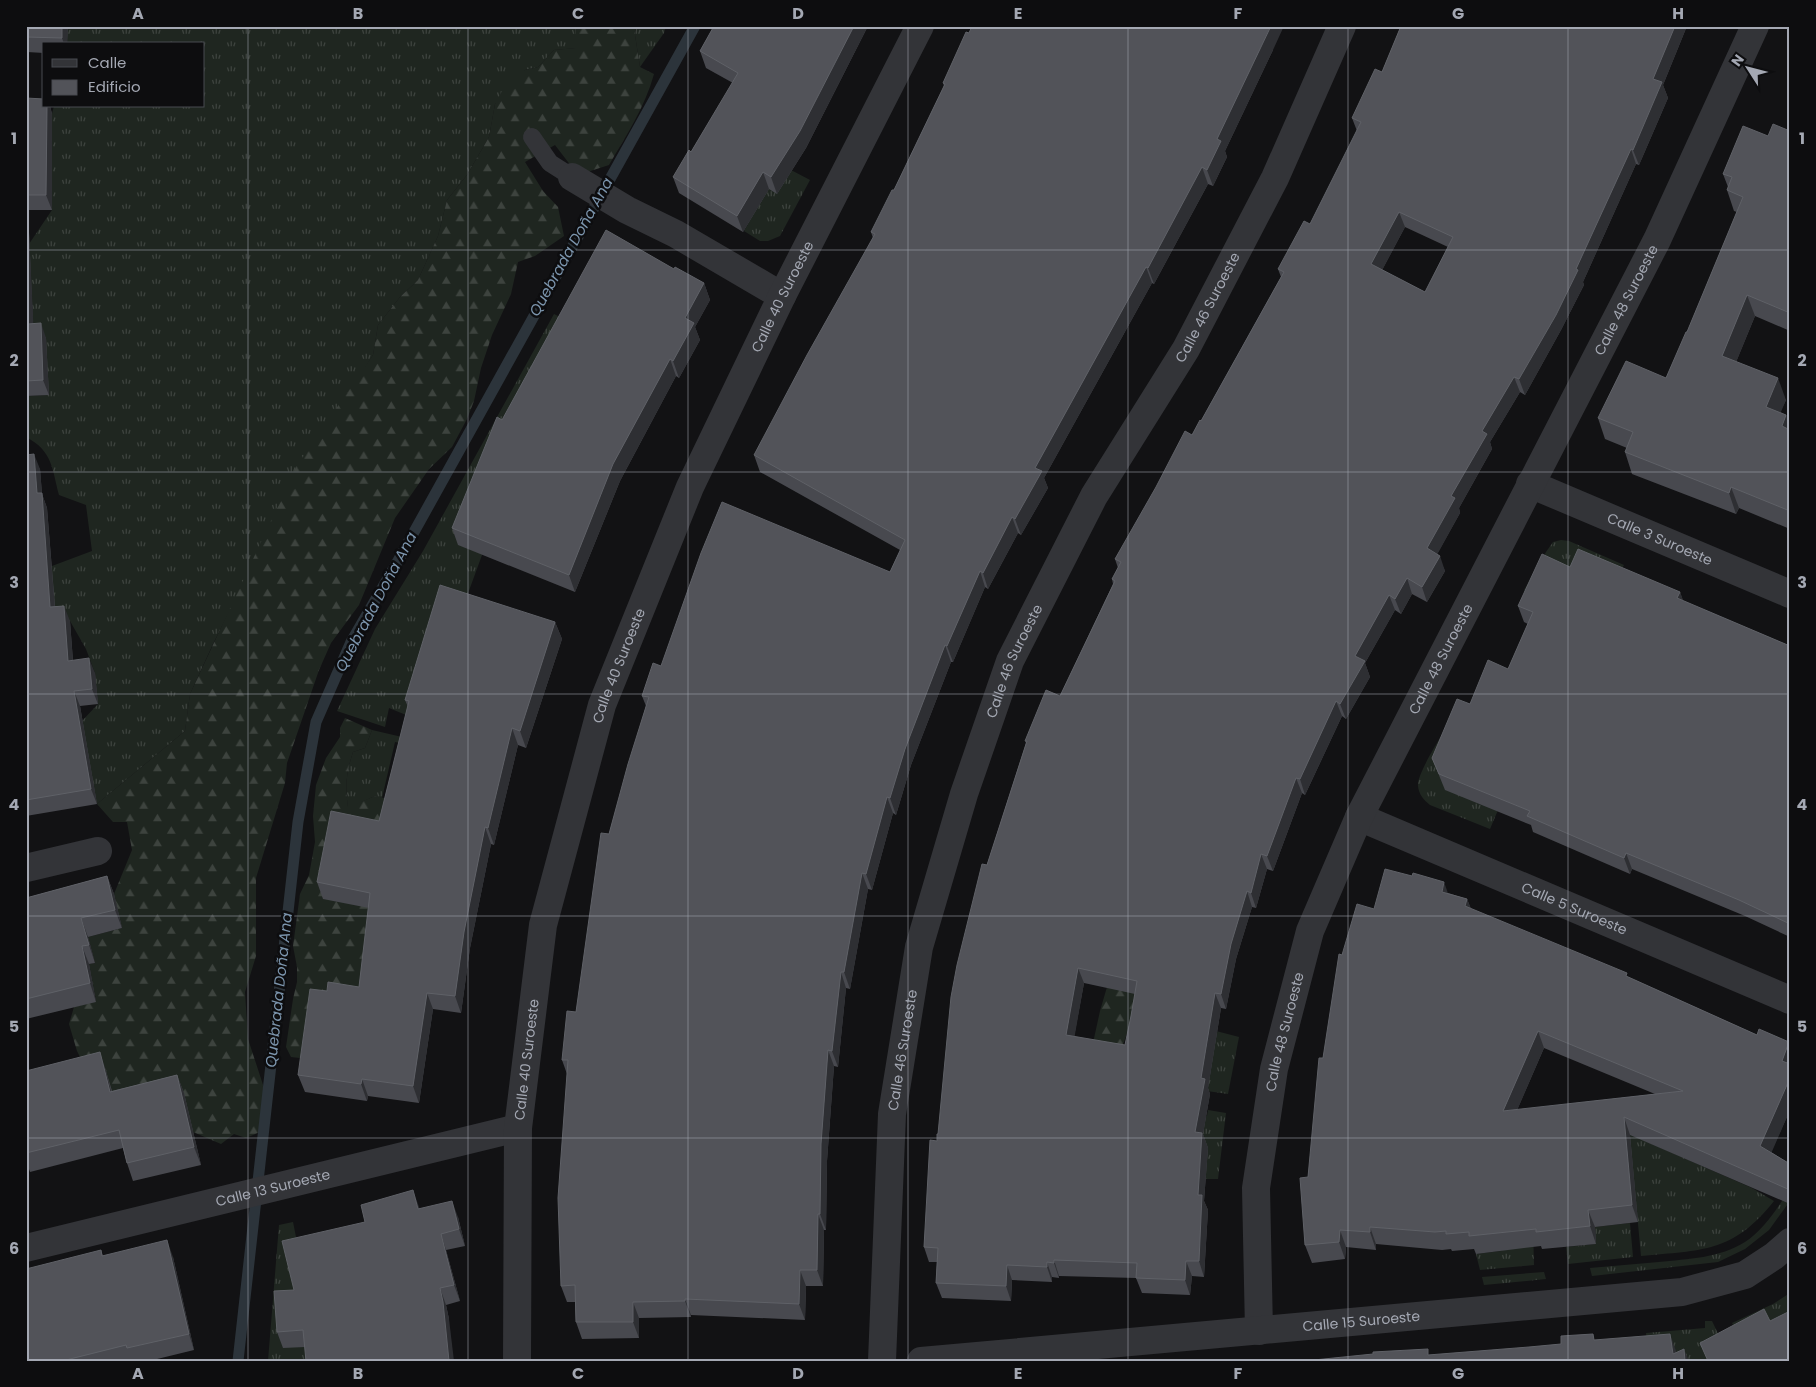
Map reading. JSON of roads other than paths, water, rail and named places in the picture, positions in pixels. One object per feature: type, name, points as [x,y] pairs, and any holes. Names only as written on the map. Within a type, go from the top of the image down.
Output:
[{"type":"street","name":"Calle 40 Suroeste","points":[[517,1361],[518,1128],[543,924],[602,706],[690,486],[782,296],[920,26]]},
{"type":"street","name":"Calle 46 Suroeste","points":[[882,1361],[892,1114],[919,947],[964,794],[1010,661],[1094,496],[1186,349],[1270,187],[1342,26]]},
{"type":"street","name":"Calle 48 Suroeste","points":[[1259,1331],[1256,1188],[1274,1069],[1310,931],[1359,816],[1657,240],[1756,26]]},
{"type":"street","points":[[572,177],[627,210],[676,234],[782,296]]},
{"type":"street","name":"Calle 3 Suroeste","points":[[1530,484],[1790,594]]},
{"type":"street","name":"Calle 5 Suroeste","points":[[1359,816],[1790,1000]]},
{"type":"street","points":[[26,868],[98,851]]},
{"type":"street","name":"Calle 13 Suroeste","points":[[26,1248],[518,1128]]},
{"type":"street","name":"Calle 15 Suroeste","points":[[921,1361],[1682,1292],[1745,1275],[1774,1256],[1790,1242]]},
{"type":"lane","points":[[532,138],[550,163],[572,177]]},
{"type":"waterway","name":"Quebrada Doña Ana","points":[[238,1361],[298,822],[316,722],[351,642],[695,26]]}]
